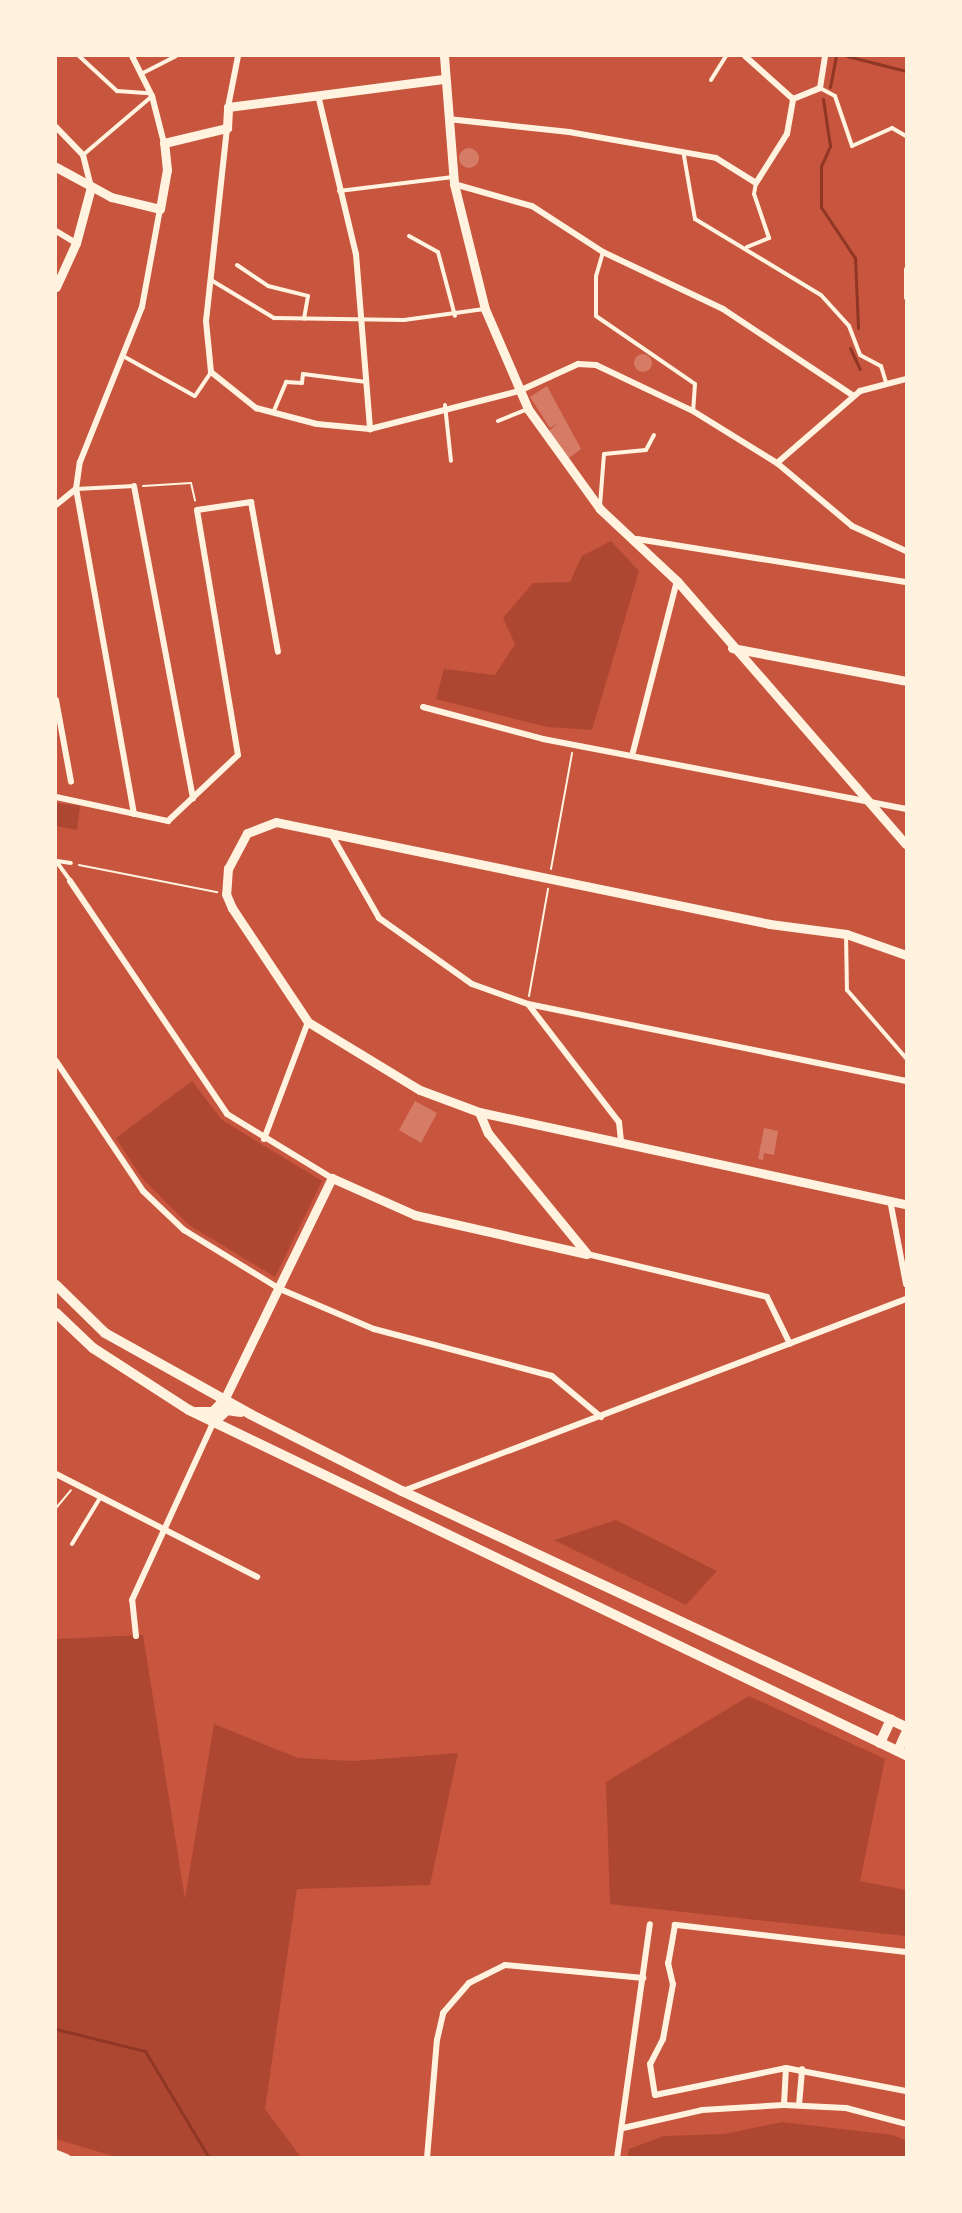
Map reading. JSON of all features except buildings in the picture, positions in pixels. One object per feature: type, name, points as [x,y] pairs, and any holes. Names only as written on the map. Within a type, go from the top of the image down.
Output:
[{"type":"main road","points":[[56,1285],[105,1333],[250,1414],[402,1491],[906,1727]]},
{"type":"main road","points":[[56,1313],[93,1348],[213,1423],[540,1575],[902,1753],[906,1733]]},
{"type":"main road","points":[[191,1411],[213,1412],[224,1400]]},
{"type":"main road","points":[[213,1423],[227,1410],[250,1414]]},
{"type":"main road","points":[[880,1743],[891,1719]]},
{"type":"street","points":[[132,56],[151,94],[164,143],[167,170],[142,308],[80,462],[76,489],[134,814]]},
{"type":"street","points":[[238,56],[228,107],[206,321],[211,372],[256,408],[317,424],[370,429],[445,405],[519,391],[578,364],[596,365],[693,411],[777,463],[852,526],[906,551]]},
{"type":"street","points":[[444,56],[443,79],[453,180],[485,309],[528,409],[600,509],[637,539],[677,581],[732,648],[874,802],[906,844]]},
{"type":"street","points":[[745,56],[793,99]]},
{"type":"street","points":[[793,99],[820,88],[825,56]]},
{"type":"street","points":[[228,107],[443,79]]},
{"type":"street","points":[[318,95],[338,191],[356,254],[370,429]]},
{"type":"street","points":[[448,119],[569,132],[684,156],[726,162],[756,183],[787,134],[793,99]]},
{"type":"street","points":[[56,126],[83,155],[91,187],[76,243],[56,287]]},
{"type":"street","points":[[164,143],[227,128]]},
{"type":"street","points":[[56,167],[91,187],[160,209]]},
{"type":"street","points":[[453,180],[532,206],[603,252],[723,309],[854,396]]},
{"type":"street","points":[[56,231],[76,243]]},
{"type":"street","points":[[777,463],[817,434],[854,396],[886,382],[906,379]]},
{"type":"street","points":[[135,486],[193,798]]},
{"type":"street","points":[[56,505],[76,489]]},
{"type":"street","points":[[56,797],[168,821],[238,755],[197,510],[251,502],[278,652]]},
{"type":"street","points":[[637,539],[906,582]]},
{"type":"street","points":[[633,752],[677,581]]},
{"type":"street","points":[[732,648],[906,681]]},
{"type":"street","points":[[56,700],[71,782]]},
{"type":"street","points":[[423,707],[573,744],[633,752],[906,809]]},
{"type":"street","points":[[906,955],[846,934],[770,924],[276,822],[257,825],[228,868],[226,894],[308,1022],[420,1090],[479,1112],[906,1204]]},
{"type":"street","points":[[330,832],[379,918],[472,984],[528,1004],[906,1081]]},
{"type":"street","points":[[70,881],[227,1114],[264,1139],[332,1178],[415,1215],[768,1297],[790,1344]]},
{"type":"street","points":[[528,1004],[619,1122],[621,1142]]},
{"type":"street","points":[[264,1139],[308,1022]]},
{"type":"street","points":[[56,1061],[162,1211],[279,1289],[374,1329],[552,1376],[601,1417]]},
{"type":"street","points":[[479,1112],[488,1134],[587,1254]]},
{"type":"street","points":[[224,1400],[332,1178]]},
{"type":"street","points":[[890,1200],[906,1284]]},
{"type":"street","points":[[402,1491],[906,1299]]},
{"type":"street","points":[[136,1636],[132,1600],[161,1530],[213,1423]]},
{"type":"street","points":[[56,1474],[161,1530],[257,1577]]},
{"type":"street","points":[[617,2157],[623,2128],[650,1924]]},
{"type":"street","points":[[906,1952],[757,1931],[673,1927],[668,1965],[673,1984],[664,2037],[650,2064],[653,2095],[786,2068],[802,2069],[906,2091]]},
{"type":"street","points":[[427,2157],[439,2031],[443,2013],[469,1983],[505,1965],[643,1978]]},
{"type":"street","points":[[784,2105],[786,2068]]},
{"type":"street","points":[[799,2105],[802,2069]]},
{"type":"street","points":[[623,2128],[702,2110],[784,2105],[846,2108],[906,2124]]},
{"type":"street","points":[[56,2154],[66,2157]]},
{"type":"lane","points":[[79,56],[116,90],[151,94]]},
{"type":"lane","points":[[141,74],[176,56]]},
{"type":"lane","points":[[711,80],[726,56]]},
{"type":"lane","points":[[820,88],[835,96],[852,146],[892,128],[906,136]]},
{"type":"lane","points":[[83,155],[151,94]]},
{"type":"lane","points":[[684,156],[695,219],[747,247],[769,267],[821,295],[849,326],[860,355],[881,366],[886,382]]},
{"type":"lane","points":[[338,191],[453,180]]},
{"type":"lane","points":[[747,247],[769,238],[754,194],[756,183]]},
{"type":"lane","points":[[409,236],[438,252],[455,316]]},
{"type":"lane","points":[[603,252],[596,276],[596,316],[695,384],[693,411]]},
{"type":"lane","points":[[237,265],[268,286],[308,296],[304,319]]},
{"type":"lane","points":[[906,268],[906,298]]},
{"type":"lane","points":[[211,280],[274,318],[360,321],[455,316],[485,309]]},
{"type":"lane","points":[[123,356],[195,396],[211,372]]},
{"type":"lane","points":[[273,413],[286,382],[302,383],[303,374],[366,382]]},
{"type":"lane","points":[[445,405],[451,461]]},
{"type":"lane","points":[[498,421],[528,409]]},
{"type":"lane","points":[[600,509],[604,454],[646,450],[654,435]]},
{"type":"lane","points":[[76,489],[135,486]]},
{"type":"lane","points":[[56,861],[71,863]]},
{"type":"lane","points":[[56,861],[70,881]]},
{"type":"lane","points":[[846,934],[848,990],[906,1058]]},
{"type":"lane","points":[[72,1544],[100,1498]]},
{"type":"path","points":[[135,486],[191,483],[195,498]]},
{"type":"path","points":[[531,988],[573,744]]},
{"type":"path","points":[[71,863],[226,894]]},
{"type":"path","points":[[56,1508],[75,1484]]},
{"type":"shaded area","points":[[611,541],[639,571],[592,730],[547,727],[436,699],[444,669],[495,675],[515,644],[503,618],[533,583],[570,582],[582,556]]},
{"type":"shaded area","points":[[56,803],[80,806],[77,830],[56,826]]},
{"type":"shaded area","points":[[192,1081],[222,1120],[322,1181],[275,1277],[189,1225],[142,1178],[116,1138]]},
{"type":"shaded area","points":[[616,1520],[717,1571],[686,1605],[554,1540]]},
{"type":"shaded area","points":[[143,1635],[185,1899],[214,1724],[298,1758],[353,1761],[458,1753],[430,1885],[297,1889],[265,2109],[301,2157],[116,2157],[56,2139],[56,1639]]},
{"type":"shaded area","points":[[749,1696],[885,1759],[860,1881],[906,1890],[906,1936],[610,1904],[606,1782]]},
{"type":"shaded area","points":[[782,2122],[892,2135],[906,2140],[906,2157],[627,2157],[629,2149],[664,2136],[724,2134]]},
{"type":"waterway","points":[[830,87],[836,56]]},
{"type":"waterway","points":[[847,56],[906,71]]},
{"type":"waterway","points":[[823,99],[830,146],[821,166],[821,207],[855,258],[858,328]]},
{"type":"waterway","points":[[850,348],[860,369]]},
{"type":"waterway","points":[[56,2029],[145,2051],[209,2158]]}]
